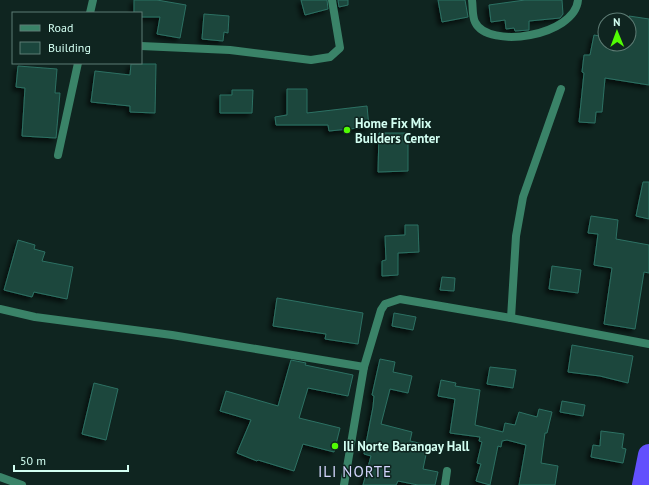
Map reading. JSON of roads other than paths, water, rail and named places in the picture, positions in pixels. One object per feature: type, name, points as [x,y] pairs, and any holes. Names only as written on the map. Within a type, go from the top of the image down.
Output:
[{"type":"highway","points":[[643,485],[649,455]]},
{"type":"street","points":[[90,12],[93,0]]},
{"type":"street","points":[[142,46],[230,50],[311,60],[330,57],[340,48],[332,0]]},
{"type":"street","points":[[472,0],[475,22],[482,29],[491,34],[516,37],[546,31],[560,25],[571,18],[578,0]]},
{"type":"street","points":[[58,155],[78,64]]},
{"type":"street","points":[[511,318],[516,236],[523,197],[561,89]]},
{"type":"street","points":[[344,485],[364,367],[381,310],[385,304],[400,300],[511,318],[649,344]]},
{"type":"street","points":[[0,309],[35,317],[172,335],[364,367]]},
{"type":"street","points":[[445,485],[447,471]]},
{"type":"street","points":[[0,477],[22,485]]},
{"type":"place","name":"Home Fix Mix Builders Center","points":[[347,130]]},
{"type":"place","name":"Ili Norte Barangay Hall","points":[[335,446]]},
{"type":"district","name":"ILI NORTE","points":[[355,471]]}]
